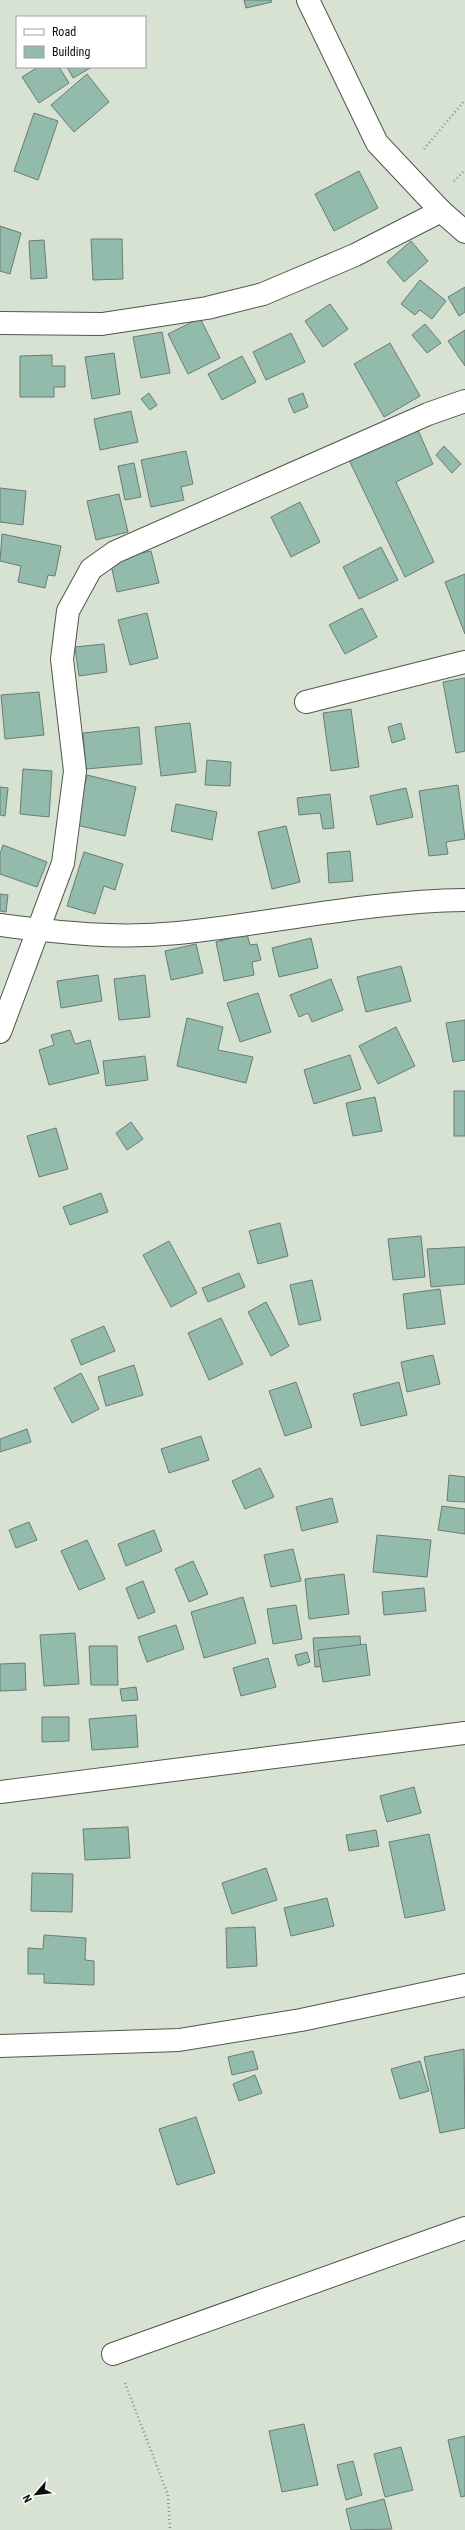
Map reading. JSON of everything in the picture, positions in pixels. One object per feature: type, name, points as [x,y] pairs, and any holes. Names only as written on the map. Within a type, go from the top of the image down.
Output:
[{"type":"street","points":[[308,0],[377,143],[441,211],[465,232]]},
{"type":"street","points":[[0,323],[102,324],[207,308],[249,298],[263,294],[355,255],[441,211]]},
{"type":"street","points":[[0,1032],[36,930],[63,863],[75,771],[62,658],[68,611],[91,569],[115,552],[428,414],[465,401]]},
{"type":"street","points":[[306,702],[465,662]]},
{"type":"street","points":[[0,925],[104,936],[178,933],[328,912],[438,900],[465,900]]},
{"type":"street","points":[[0,1792],[465,1733]]},
{"type":"street","points":[[0,2046],[179,2040],[301,2020],[465,1985]]},
{"type":"street","points":[[113,2354],[465,2228]]},
{"type":"path","points":[[404,172],[465,100]]},
{"type":"path","points":[[113,2354],[168,2495],[170,2530]]},
{"type":"building","points":[[244,0],[271,0],[272,2],[246,8]]},
{"type":"building","points":[[36,68],[60,68],[69,83],[39,103],[22,77]]},
{"type":"building","points":[[68,68],[90,68],[73,78]]},
{"type":"building","points":[[87,74],[109,102],[74,132],[51,105]]},
{"type":"building","points":[[34,113],[58,121],[38,180],[14,171]]},
{"type":"building","points":[[359,171],[378,208],[334,231],[315,194]]},
{"type":"building","points":[[0,226],[21,233],[10,274],[0,271]]},
{"type":"building","points":[[91,239],[122,239],[123,279],[93,280]]},
{"type":"building","points":[[44,240],[47,278],[31,279],[29,241]]},
{"type":"building","points":[[411,241],[428,261],[404,282],[387,262]]},
{"type":"building","points":[[420,280],[446,301],[432,319],[420,310],[415,315],[401,304]]},
{"type":"building","points":[[465,287],[465,312],[459,316],[448,297]]},
{"type":"building","points":[[330,304],[348,329],[323,347],[305,321]]},
{"type":"building","points":[[200,318],[220,358],[188,374],[168,334]]},
{"type":"building","points":[[425,324],[441,343],[427,353],[412,335]]},
{"type":"building","points":[[465,330],[465,366],[448,341]]},
{"type":"building","points":[[162,332],[170,373],[141,378],[133,337]]},
{"type":"building","points":[[291,333],[305,362],[266,380],[253,352]]},
{"type":"building","points":[[390,343],[420,396],[384,417],[354,364]]},
{"type":"building","points":[[114,353],[120,394],[92,399],[85,357]]},
{"type":"building","points":[[52,355],[52,366],[65,366],[65,387],[54,387],[54,397],[20,397],[20,356]]},
{"type":"building","points":[[242,356],[256,382],[222,400],[208,374]]},
{"type":"building","points":[[149,393],[157,405],[150,410],[141,399]]},
{"type":"building","points":[[303,393],[308,407],[294,413],[288,399]]},
{"type":"building","points":[[131,411],[138,442],[100,450],[94,419]]},
{"type":"building","points":[[417,428],[433,464],[396,482],[434,562],[405,577],[349,460]]},
{"type":"building","points":[[444,446],[461,464],[452,473],[436,455]]},
{"type":"building","points":[[186,451],[193,484],[181,487],[184,500],[151,507],[141,460]]},
{"type":"building","points":[[134,463],[141,497],[125,500],[118,466]]},
{"type":"building","points":[[0,488],[26,491],[23,525],[0,522]]},
{"type":"building","points":[[119,494],[128,532],[96,540],[87,501]]},
{"type":"building","points":[[300,502],[320,542],[291,557],[271,517]]},
{"type":"building","points":[[2,534],[61,546],[55,576],[48,575],[45,588],[18,582],[21,566],[0,561]]},
{"type":"building","points":[[381,547],[398,580],[359,599],[343,567]]},
{"type":"building","points":[[151,551],[159,583],[117,592],[110,560]]},
{"type":"building","points":[[465,574],[465,634],[445,582]]},
{"type":"building","points":[[362,608],[377,637],[345,654],[329,625]]},
{"type":"building","points":[[147,613],[158,658],[130,665],[118,620]]},
{"type":"building","points":[[104,644],[107,672],[79,676],[75,647]]},
{"type":"building","points":[[465,678],[465,751],[456,753],[443,682]]},
{"type":"building","points":[[39,692],[44,735],[5,739],[1,695]]},
{"type":"building","points":[[351,709],[359,767],[331,771],[323,713]]},
{"type":"building","points":[[190,723],[196,772],[161,776],[155,727]]},
{"type":"building","points":[[401,723],[405,739],[392,743],[388,727]]},
{"type":"building","points":[[139,727],[142,764],[86,769],[83,733]]},
{"type":"building","points":[[207,760],[231,762],[230,786],[205,785]]},
{"type":"building","points":[[23,769],[52,771],[49,817],[20,814]]},
{"type":"building","points":[[87,775],[136,787],[125,836],[76,825]]},
{"type":"building","points":[[458,785],[465,839],[446,842],[448,854],[429,856],[419,791]]},
{"type":"building","points":[[0,787],[8,788],[5,816],[0,815]]},
{"type":"building","points":[[406,788],[413,817],[377,825],[370,796]]},
{"type":"building","points":[[330,794],[334,828],[323,829],[320,813],[299,815],[297,798]]},
{"type":"building","points":[[176,804],[217,812],[212,840],[171,831]]},
{"type":"building","points":[[286,826],[300,882],[272,889],[258,832]]},
{"type":"building","points":[[3,845],[47,862],[37,887],[0,874],[0,854]]},
{"type":"building","points":[[350,851],[353,881],[329,883],[327,853]]},
{"type":"building","points":[[84,852],[123,864],[115,890],[104,886],[95,914],[67,906]]},
{"type":"building","points":[[0,894],[8,895],[6,912],[0,911]]},
{"type":"building","points":[[247,934],[250,945],[257,944],[261,960],[252,962],[254,975],[224,981],[216,942]]},
{"type":"building","points":[[311,938],[318,968],[279,977],[272,948]]},
{"type":"building","points":[[196,944],[203,973],[171,980],[165,951]]},
{"type":"building","points":[[401,966],[411,1001],[366,1012],[357,977]]},
{"type":"building","points":[[98,975],[102,1001],[61,1008],[57,981]]},
{"type":"building","points":[[145,975],[150,1017],[119,1020],[114,979]]},
{"type":"building","points":[[331,979],[343,1010],[312,1022],[308,1013],[299,1017],[290,995]]},
{"type":"building","points":[[258,993],[271,1032],[240,1042],[227,1003]]},
{"type":"building","points":[[187,1018],[223,1027],[218,1050],[253,1057],[246,1083],[177,1066]]},
{"type":"building","points":[[465,1020],[465,1060],[453,1062],[446,1023]]},
{"type":"building","points":[[396,1027],[415,1066],[378,1084],[359,1046]]},
{"type":"building","points":[[70,1030],[75,1044],[90,1040],[99,1073],[49,1085],[39,1050],[54,1045],[51,1035]]},
{"type":"building","points":[[350,1055],[361,1089],[314,1104],[304,1070]]},
{"type":"building","points":[[145,1056],[148,1080],[106,1086],[103,1061]]},
{"type":"building","points":[[454,1091],[465,1091],[465,1136],[454,1136]]},
{"type":"building","points":[[375,1097],[382,1131],[353,1136],[346,1103]]},
{"type":"building","points":[[131,1122],[143,1139],[127,1150],[116,1133]]},
{"type":"building","points":[[56,1128],[68,1169],[39,1177],[27,1136]]},
{"type":"building","points":[[101,1193],[108,1212],[70,1225],[63,1207]]},
{"type":"building","points":[[280,1223],[288,1256],[258,1264],[249,1231]]},
{"type":"building","points":[[421,1236],[425,1277],[393,1280],[388,1239]]},
{"type":"building","points":[[169,1241],[197,1293],[171,1307],[143,1255]]},
{"type":"building","points":[[465,1247],[465,1284],[431,1287],[427,1249]]},
{"type":"building","points":[[239,1273],[245,1287],[208,1302],[202,1288]]},
{"type":"building","points":[[312,1280],[321,1320],[299,1325],[290,1285]]},
{"type":"building","points":[[440,1289],[445,1324],[407,1329],[403,1294]]},
{"type":"building","points":[[266,1302],[289,1346],[271,1356],[248,1312]]},
{"type":"building","points":[[221,1318],[243,1364],[209,1380],[188,1333]]},
{"type":"building","points":[[104,1326],[115,1351],[81,1365],[71,1340]]},
{"type":"building","points":[[433,1355],[440,1384],[407,1392],[401,1362]]},
{"type":"building","points":[[134,1365],[143,1395],[106,1406],[98,1377]]},
{"type":"building","points":[[81,1373],[99,1409],[72,1423],[54,1388]]},
{"type":"building","points":[[296,1382],[312,1427],[285,1436],[269,1391]]},
{"type":"building","points":[[399,1382],[407,1415],[361,1426],[353,1394]]},
{"type":"building","points":[[27,1429],[31,1442],[0,1452],[0,1439]]},
{"type":"building","points":[[201,1436],[209,1460],[169,1473],[161,1449]]},
{"type":"building","points":[[260,1468],[274,1497],[245,1509],[232,1481]]},
{"type":"building","points":[[449,1475],[465,1477],[465,1502],[447,1501]]},
{"type":"building","points":[[332,1498],[338,1522],[302,1531],[296,1507]]},
{"type":"building","points":[[442,1506],[465,1509],[465,1534],[438,1530]]},
{"type":"building","points":[[29,1522],[37,1540],[16,1548],[9,1530]]},
{"type":"building","points":[[154,1530],[162,1551],[126,1566],[118,1544]]},
{"type":"building","points":[[377,1535],[431,1540],[427,1577],[373,1572]]},
{"type":"building","points":[[87,1540],[105,1579],[79,1590],[61,1551]]},
{"type":"building","points":[[293,1549],[301,1581],[271,1587],[264,1555]]},
{"type":"building","points":[[193,1561],[208,1594],[189,1602],[175,1569]]},
{"type":"building","points":[[344,1574],[349,1614],[309,1619],[305,1579]]},
{"type":"building","points":[[143,1581],[155,1612],[138,1619],[126,1588]]},
{"type":"building","points":[[424,1588],[426,1611],[384,1615],[382,1592]]},
{"type":"building","points":[[243,1597],[256,1643],[204,1658],[191,1612]]},
{"type":"building","points":[[296,1605],[302,1639],[273,1644],[267,1609]]},
{"type":"building","points":[[176,1625],[184,1649],[147,1662],[138,1637]]},
{"type":"building","points":[[75,1633],[79,1684],[44,1686],[40,1635]]},
{"type":"building","points":[[360,1636],[362,1664],[315,1667],[313,1638]]},
{"type":"building","points":[[366,1644],[370,1675],[323,1682],[318,1650]]},
{"type":"building","points":[[89,1646],[117,1646],[118,1685],[91,1685]]},
{"type":"building","points":[[307,1652],[310,1662],[298,1666],[295,1655]]},
{"type":"building","points":[[268,1658],[276,1687],[241,1696],[233,1668]]},
{"type":"building","points":[[25,1663],[26,1690],[0,1691],[0,1664]]},
{"type":"building","points":[[136,1687],[138,1700],[122,1701],[120,1689]]},
{"type":"building","points":[[136,1715],[138,1747],[92,1750],[89,1719]]},
{"type":"building","points":[[42,1717],[69,1717],[69,1741],[42,1742]]},
{"type":"building","points":[[414,1787],[421,1813],[387,1822],[380,1796]]},
{"type":"building","points":[[128,1827],[130,1858],[85,1860],[83,1829]]},
{"type":"building","points":[[376,1830],[379,1846],[349,1851],[346,1835]]},
{"type":"building","points":[[429,1834],[445,1910],[405,1918],[389,1842]]},
{"type":"building","points":[[266,1868],[277,1900],[232,1914],[222,1883]]},
{"type":"building","points":[[32,1873],[73,1874],[72,1912],[31,1911]]},
{"type":"building","points":[[327,1898],[334,1926],[291,1936],[284,1908]]},
{"type":"building","points":[[255,1927],[257,1966],[227,1968],[226,1928]]},
{"type":"building","points":[[44,1935],[86,1938],[85,1960],[94,1961],[94,1985],[44,1983],[44,1974],[28,1974],[28,1948],[43,1949]]},
{"type":"building","points":[[464,2049],[465,2128],[440,2133],[424,2057]]},
{"type":"building","points":[[253,2051],[258,2069],[232,2075],[228,2057]]},
{"type":"building","points":[[420,2061],[429,2091],[400,2099],[391,2069]]},
{"type":"building","points":[[255,2075],[262,2093],[239,2101],[233,2084]]},
{"type":"building","points":[[196,2117],[215,2173],[177,2185],[159,2129]]},
{"type":"building","points":[[304,2424],[318,2485],[282,2492],[269,2431]]},
{"type":"building","points":[[465,2436],[465,2496],[461,2497],[448,2440]]},
{"type":"building","points":[[401,2447],[413,2490],[385,2497],[374,2454]]},
{"type":"building","points":[[353,2461],[362,2495],[346,2500],[337,2465]]},
{"type":"building","points":[[384,2499],[392,2529],[351,2530],[346,2509]]}]
